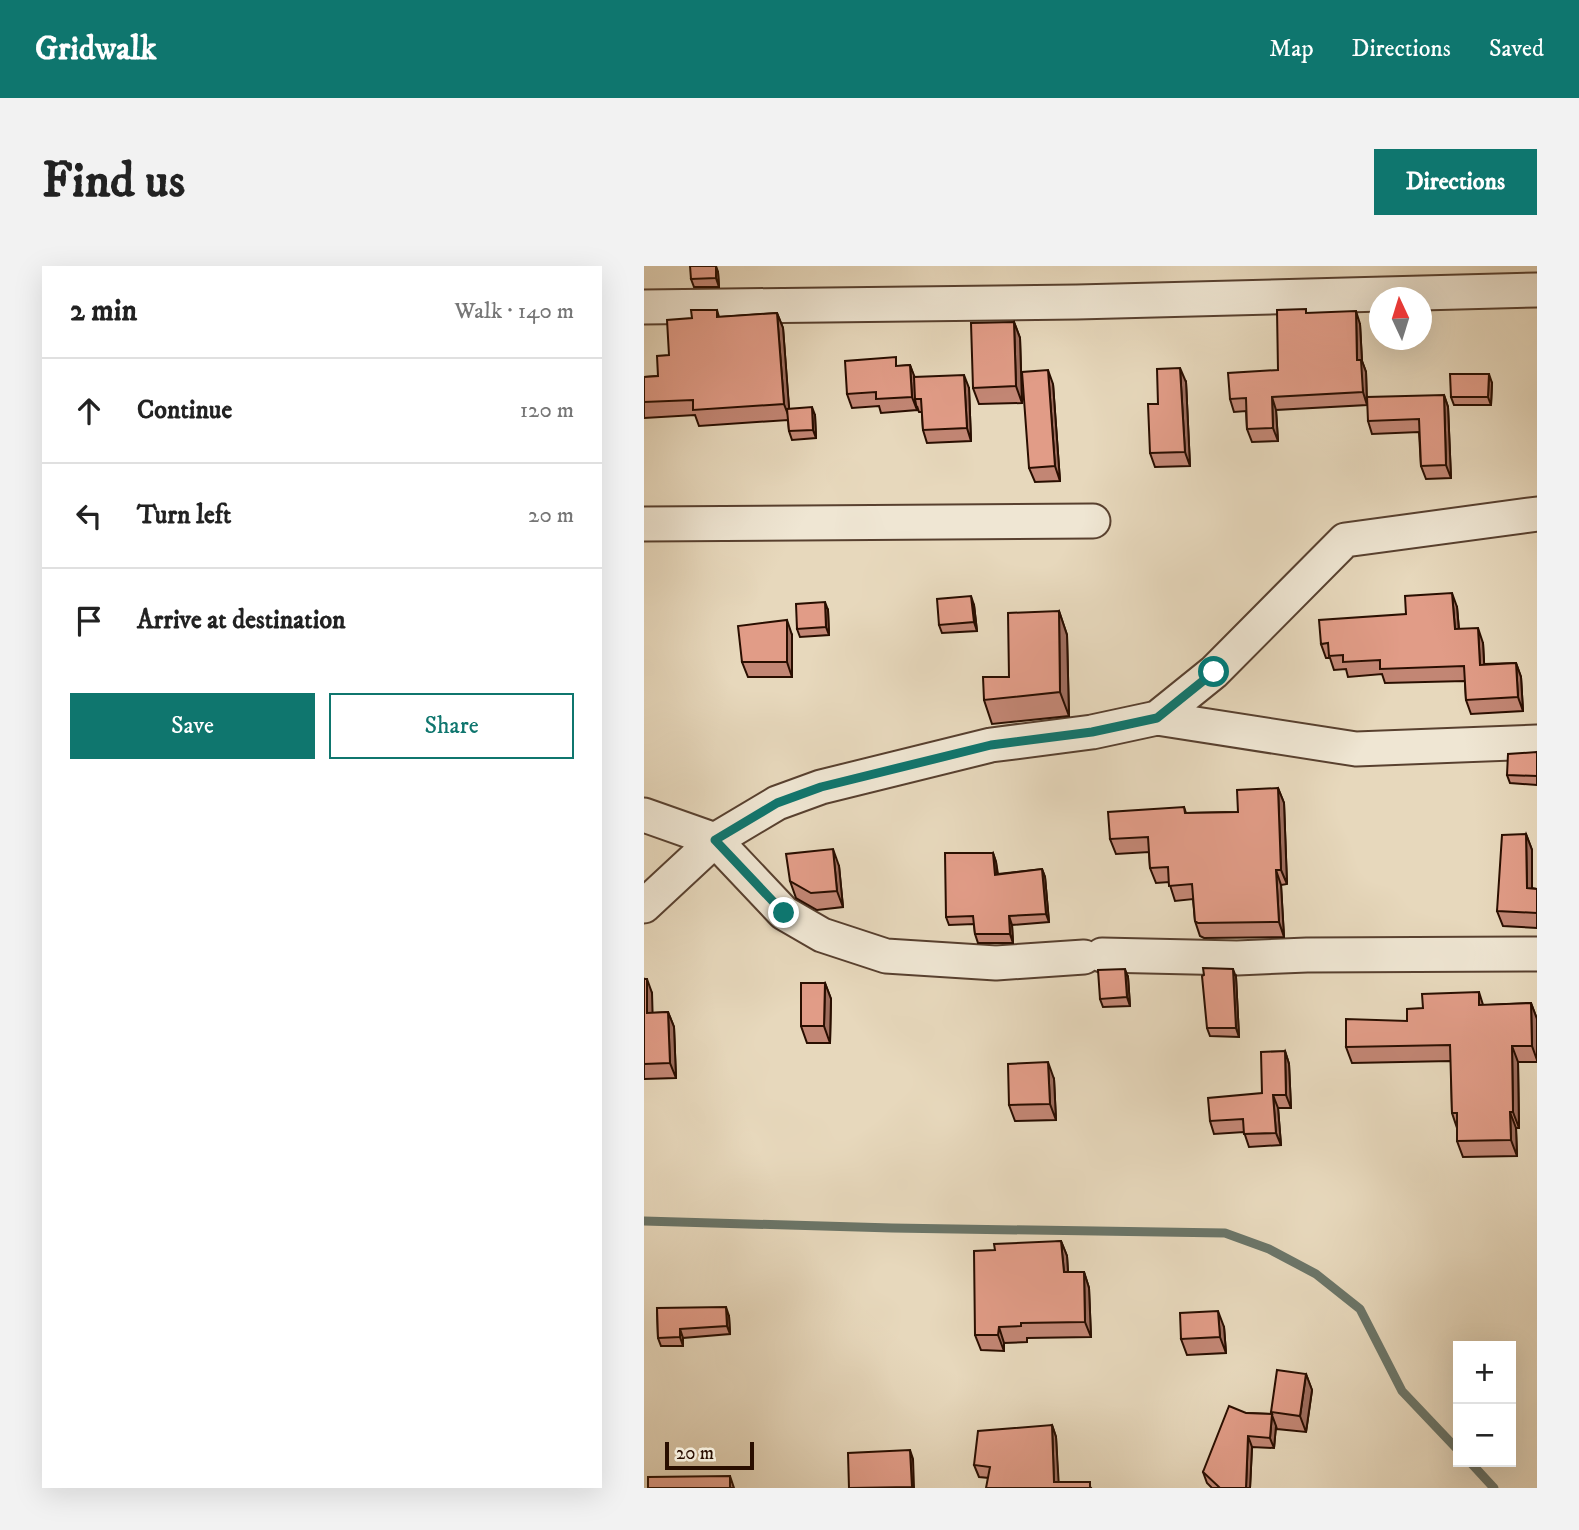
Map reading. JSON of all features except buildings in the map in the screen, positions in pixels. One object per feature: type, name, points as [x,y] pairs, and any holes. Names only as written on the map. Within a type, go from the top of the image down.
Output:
[{"type":"street","points":[[644,307],[1077,302],[1537,290]]},
{"type":"street","points":[[1157,718],[1214,672],[1345,540],[1537,514]]},
{"type":"street","points":[[644,524],[1093,521]]},
{"type":"street","points":[[644,906],[715,840],[777,803],[821,787],[991,745],[1092,732],[1157,718],[1356,749],[1537,742]]},
{"type":"street","points":[[644,815],[715,840],[784,913],[822,934],[886,956],[996,963],[1093,956],[1237,958],[1537,954]]},
{"type":"waterway","points":[[644,1221],[1225,1233],[1269,1249],[1316,1274],[1360,1309],[1402,1391],[1453,1445]]},
{"type":"waterway","points":[[1475,1467],[1494,1488]]},
{"type":"route","points":[[784,913],[715,840],[777,803],[821,787],[991,745],[1092,732],[1157,718],[1214,672]]}]
